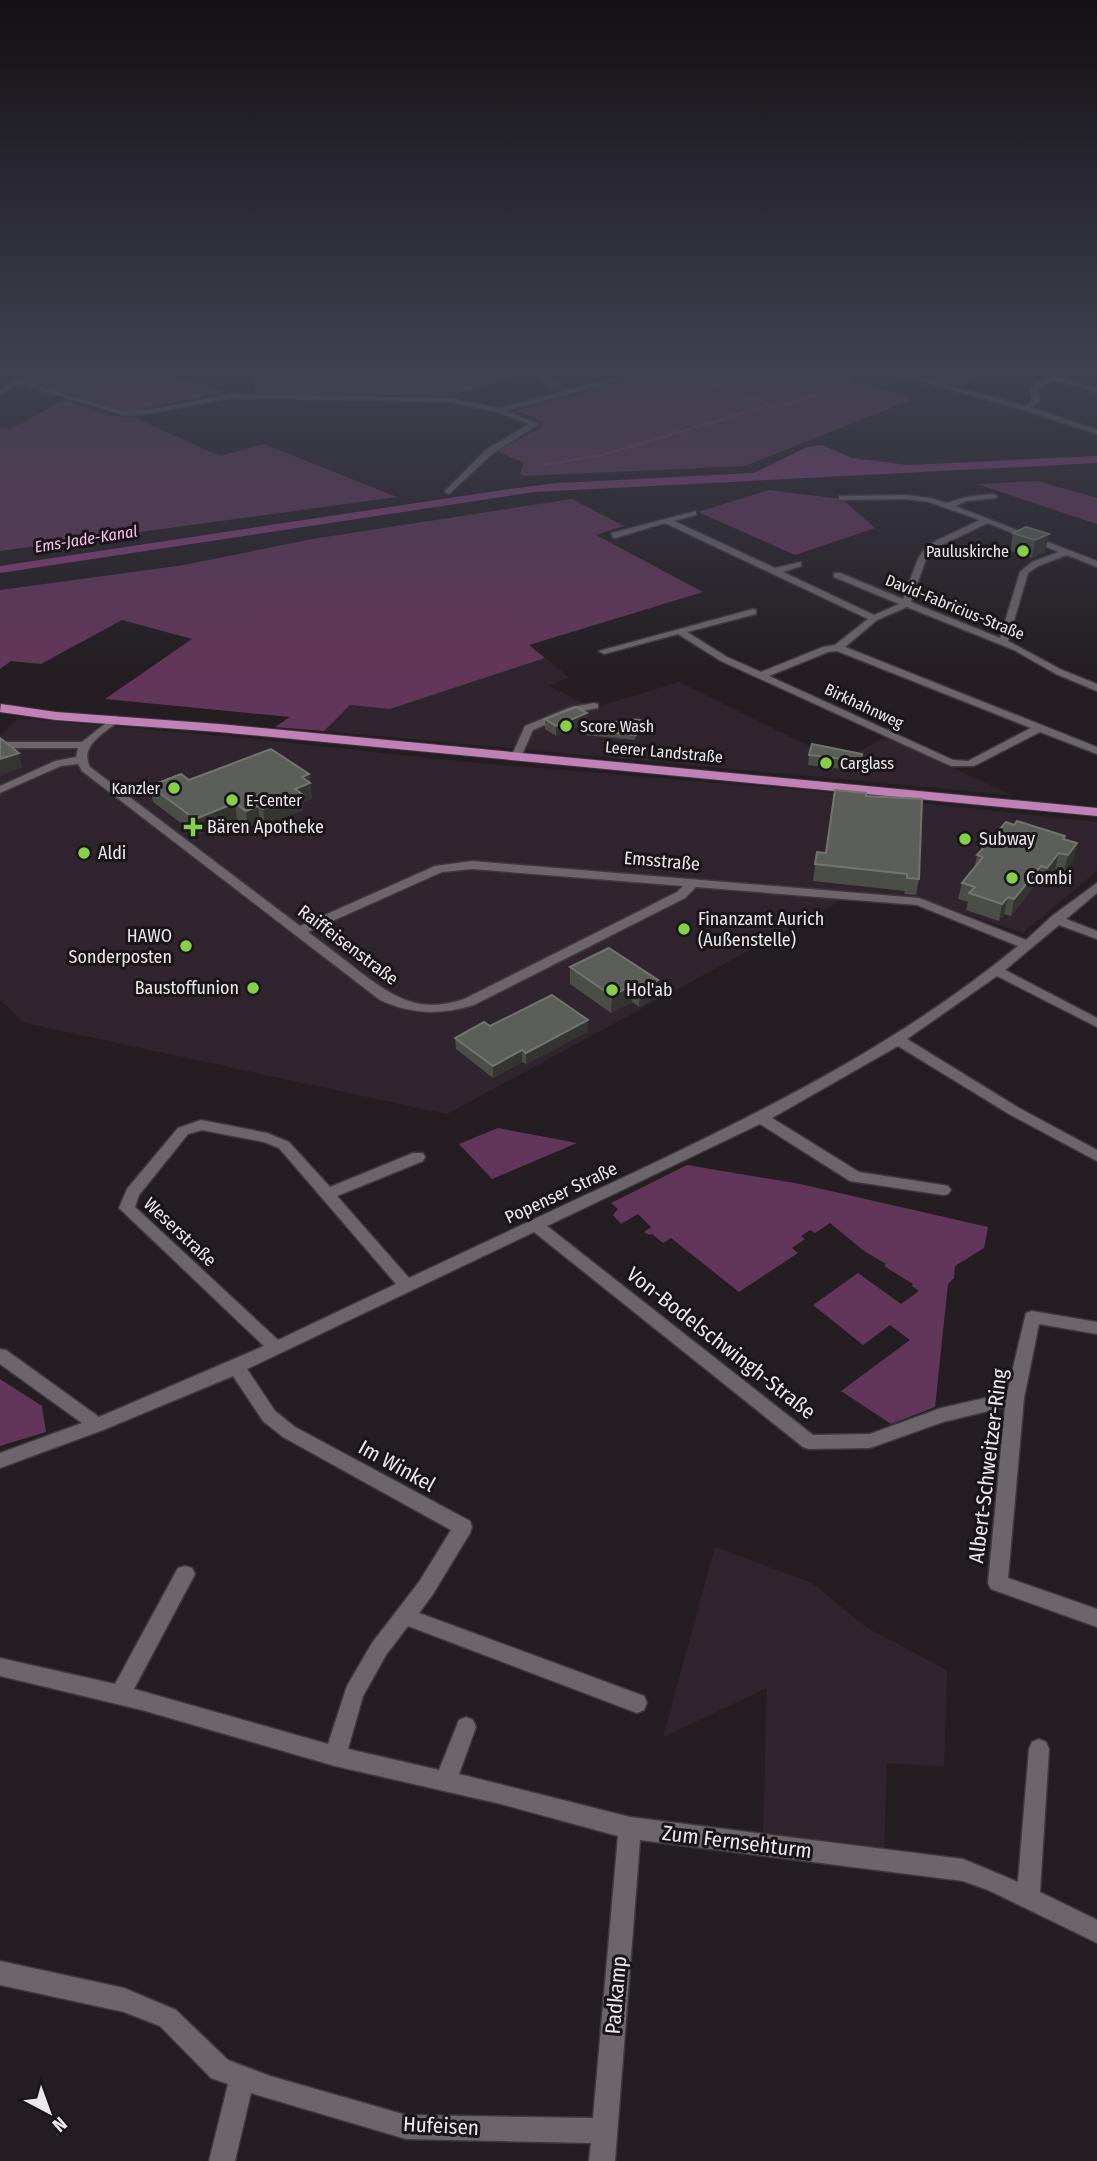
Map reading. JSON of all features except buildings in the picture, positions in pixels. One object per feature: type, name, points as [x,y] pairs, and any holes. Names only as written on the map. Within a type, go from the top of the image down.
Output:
[{"type":"main road","name":"Leerer Landstraße","points":[[1,708],[56,716],[1097,812]]},
{"type":"street","points":[[449,492],[473,468]]},
{"type":"street","points":[[948,506],[966,499],[993,496]]},
{"type":"street","points":[[842,498],[905,497],[948,506],[1097,564]]},
{"type":"street","points":[[615,535],[693,513]]},
{"type":"street","points":[[667,520],[873,618]]},
{"type":"street","points":[[838,648],[873,618],[906,604],[922,559],[930,547],[988,520]]},
{"type":"street","points":[[1003,642],[1024,572],[1035,564],[1069,551]]},
{"type":"street","points":[[773,572],[798,564]]},
{"type":"street","name":"David-Fabricius-Straße","points":[[837,575],[1003,642],[1059,673],[1096,685]]},
{"type":"street","points":[[604,651],[753,612]]},
{"type":"street","name":"Birkhahnweg","points":[[679,631],[708,651],[956,764],[970,764],[1040,728]]},
{"type":"street","points":[[761,676],[825,649],[838,648],[1097,751]]},
{"type":"street","points":[[516,757],[529,728],[575,709],[594,706]]},
{"type":"street","points":[[0,790],[35,775],[82,763],[86,744],[108,719]]},
{"type":"street","points":[[0,745],[86,744]]},
{"type":"street","name":"Raiffeisenstraße","points":[[82,763],[395,1003],[417,1009],[445,1009],[469,1002],[681,895],[694,882]]},
{"type":"street","name":"Emsstraße","points":[[300,931],[439,869],[458,865],[919,902],[1027,945]]},
{"type":"street","name":"Popenser Straße","points":[[0,1461],[97,1425],[236,1367],[761,1118],[898,1040],[996,971],[1097,887]]},
{"type":"street","points":[[1056,919],[1097,935]]},
{"type":"street","points":[[996,971],[1097,1023]]},
{"type":"street","points":[[898,1040],[1014,1111],[1097,1156]]},
{"type":"street","points":[[761,1118],[855,1177],[943,1190]]},
{"type":"street","name":"Weserstraße","points":[[276,1348],[127,1208],[132,1193],[183,1131],[201,1125],[267,1138],[284,1145],[407,1286]]},
{"type":"street","points":[[328,1194],[418,1157]]},
{"type":"street","name":"Von-Bodelschwingh-Straße","points":[[537,1225],[809,1441],[870,1441],[941,1415],[1015,1398]]},
{"type":"street","name":"Albert-Schweitzer-Ring","points":[[1097,1328],[1032,1317],[1015,1398],[998,1583],[1097,1618]]},
{"type":"street","points":[[0,1355],[97,1425]]},
{"type":"street","name":"Im Winkel","points":[[236,1367],[269,1416],[289,1432],[463,1527],[426,1588],[379,1649],[354,1693],[335,1756]]},
{"type":"street","points":[[120,1695],[185,1574]]},
{"type":"street","points":[[404,1616],[637,1703]]},
{"type":"street","name":"Zum Fernsehturm","points":[[0,1667],[120,1695],[335,1756],[630,1828],[963,1870],[1097,1932]]},
{"type":"street","points":[[445,1782],[466,1727]]},
{"type":"street","points":[[1028,1898],[1039,1749]]},
{"type":"street","name":"Padkamp","points":[[602,2161],[630,1828]]},
{"type":"street","name":"Hufeisen","points":[[0,1973],[124,2000],[168,2018],[220,2069],[270,2088],[406,2127],[605,2131]]},
{"type":"street","points":[[222,2161],[242,2078]]},
{"type":"shaded area","points":[[0,468],[324,468],[397,497],[0,551]]},
{"type":"shaded area","points":[[522,468],[704,468],[523,476],[520,474]]},
{"type":"shaded area","points":[[765,468],[1003,468],[535,492],[0,573],[0,566],[509,489],[558,483],[754,473]]},
{"type":"shaded area","points":[[1038,481],[1097,498],[1097,524],[977,484]]},
{"type":"shaded area","points":[[769,490],[842,499],[875,528],[795,555],[698,512]]},
{"type":"shaded area","points":[[572,499],[624,526],[596,535],[703,592],[529,645],[545,658],[390,709],[350,705],[324,731],[275,727],[290,717],[105,699],[192,639],[122,620],[41,664],[11,661],[0,669],[0,590],[184,565],[312,539]]},
{"type":"shaded area","points":[[545,658],[569,677],[549,686],[593,708],[679,682],[821,752],[848,757],[886,737],[1012,795],[324,731],[350,705],[390,709]]},
{"type":"shaded area","points":[[18,718],[255,739],[466,762],[813,791],[1097,822],[1097,871],[1023,933],[921,899],[855,893],[447,1114],[25,1023],[0,1000],[0,736]]},
{"type":"shaded area","points":[[498,1128],[577,1143],[492,1179],[459,1144]]},
{"type":"shaded area","points":[[687,1165],[800,1184],[988,1227],[984,1248],[955,1266],[954,1278],[948,1284],[935,1407],[891,1424],[841,1391],[910,1340],[890,1325],[863,1345],[813,1305],[858,1273],[901,1304],[919,1291],[830,1223],[815,1233],[810,1230],[801,1236],[805,1239],[792,1248],[798,1253],[739,1292],[671,1238],[663,1243],[652,1234],[644,1232],[651,1227],[638,1214],[621,1224],[613,1215],[618,1209],[611,1203]]},
{"type":"shaded area","points":[[0,1379],[42,1406],[46,1432],[0,1446]]},
{"type":"shaded area","points":[[715,1547],[812,1583],[867,1628],[947,1670],[944,1767],[887,1763],[884,1852],[763,1834],[767,1688],[663,1737]]},
{"type":"place","name":"Pauluskirche","points":[[1023,551]]},
{"type":"place","name":"Score Wash","points":[[566,726]]},
{"type":"place","name":"Carglass","points":[[826,763]]},
{"type":"place","name":"Kanzler","points":[[174,788]]},
{"type":"place","name":"E-Center","points":[[232,800]]},
{"type":"place","name":"Bären Apotheke","points":[[193,827]]},
{"type":"place","name":"Subway","points":[[965,839]]},
{"type":"place","name":"Aldi","points":[[84,853]]},
{"type":"place","name":"Combi","points":[[1012,878]]},
{"type":"place","name":"Finanzamt Aurich (Außenstelle)","points":[[684,929]]},
{"type":"place","name":"HAWO Sonderposten","points":[[186,946]]},
{"type":"place","name":"Baustoffunion","points":[[253,988]]},
{"type":"place","name":"Hol'ab","points":[[612,990]]},
{"type":"water label","name":"Ems-Jade-Kanal","points":[[86,539]]}]
